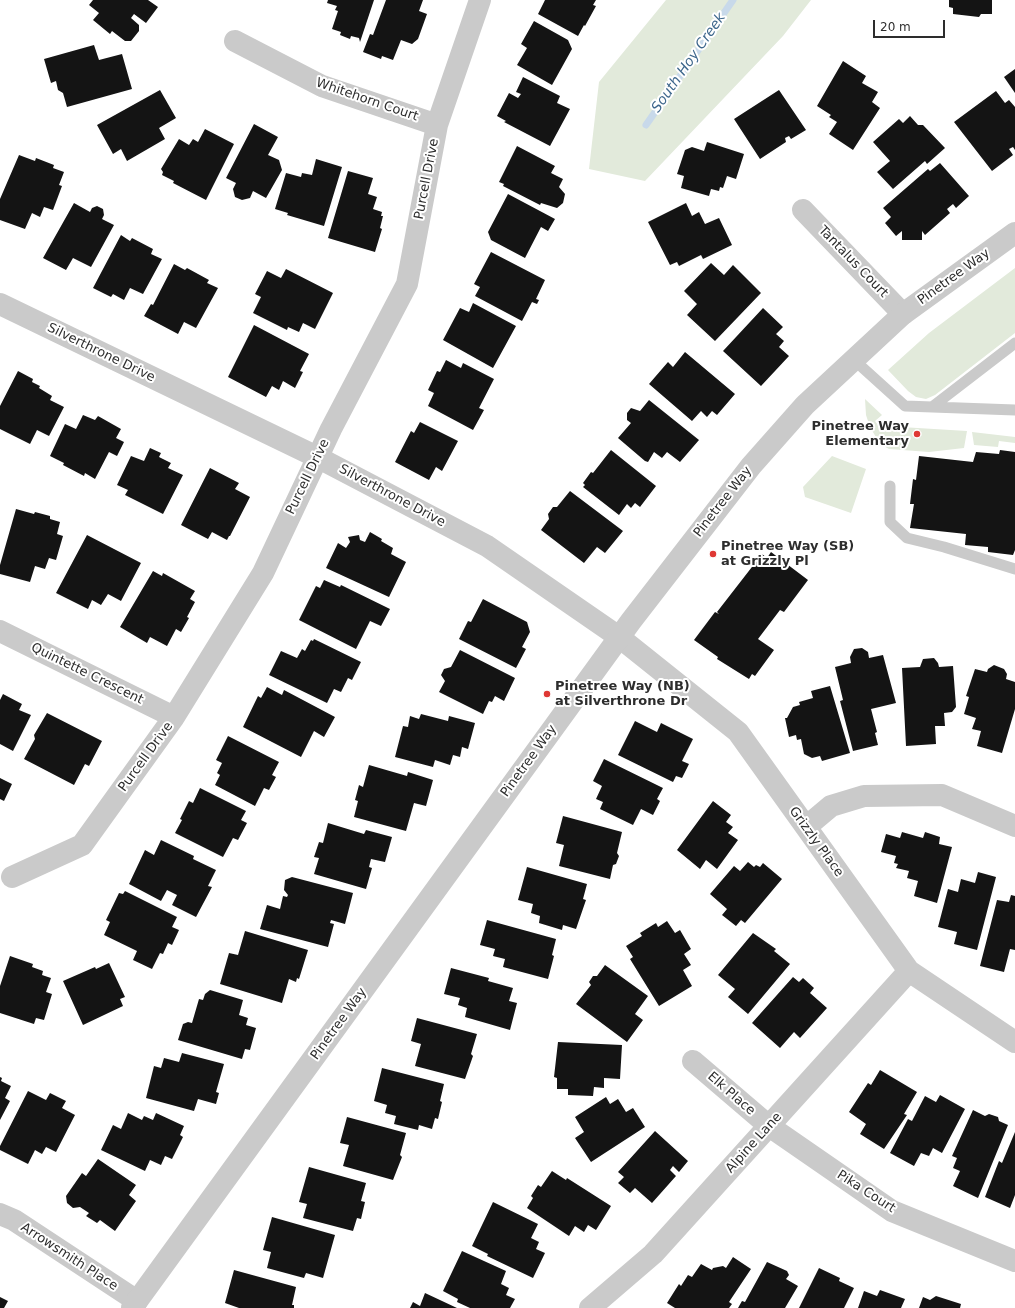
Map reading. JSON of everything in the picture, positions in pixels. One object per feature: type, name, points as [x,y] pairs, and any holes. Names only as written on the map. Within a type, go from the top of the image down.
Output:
[{"type":"street","name":"Purcell Drive","points":[[12,877],[82,845],[174,717],[263,573],[317,457],[407,284],[437,125],[480,0]]},
{"type":"street","name":"Whitehorn Court","points":[[235,41],[322,86],[437,125]]},
{"type":"street","name":"Tantalus Court","points":[[803,210],[903,314]]},
{"type":"street","name":"Pinetree Way","points":[[135,1305],[619,637],[751,466],[806,405],[852,359],[903,314],[1015,233]]},
{"type":"street","name":"Silverthrone Drive","points":[[0,304],[317,457],[487,546],[619,637]]},
{"type":"street","name":"Quintette Crescent","points":[[0,631],[174,717]]},
{"type":"street","name":"Grizzly Place","points":[[619,637],[738,732],[909,971],[1015,1042]]},
{"type":"street","points":[[806,827],[831,806],[864,796],[942,795],[1015,826]]},
{"type":"street","name":"Alpine Lane","points":[[590,1308],[653,1254],[909,971]]},
{"type":"street","name":"Elk Place","points":[[693,1061],[769,1126]]},
{"type":"street","name":"Pika Court","points":[[769,1126],[892,1211],[1015,1261]]},
{"type":"street","name":"Arrowsmith Place","points":[[0,1214],[14,1220],[135,1305]]},
{"type":"lane","points":[[932,407],[1015,343]]},
{"type":"lane","points":[[852,359],[905,406],[1015,410]]},
{"type":"lane","points":[[890,486],[890,522],[907,538],[944,547],[1015,569]]},
{"type":"green space","points":[[666,0],[811,0],[783,36],[645,181],[589,169],[599,82]]},
{"type":"green space","points":[[1015,268],[1015,333],[935,395],[926,399],[916,397],[908,391],[888,370],[929,333]]},
{"type":"green space","points":[[865,399],[882,415],[875,421],[883,432],[894,424],[901,427],[967,431],[964,448],[929,452],[889,449],[880,444],[870,427],[866,415]]},
{"type":"green space","points":[[972,432],[1015,437],[1015,443],[999,441],[998,447],[974,445]]},
{"type":"green space","points":[[832,456],[866,469],[851,513],[805,497],[803,487]]},
{"type":"building","points":[[93,0],[148,0],[158,7],[146,23],[134,14],[131,18],[139,25],[139,31],[131,41],[125,41],[112,31],[110,34],[93,20],[99,13],[89,5]]},
{"type":"building","points":[[328,0],[374,0],[360,42],[359,38],[351,36],[350,39],[340,35],[341,32],[332,29],[338,11],[335,10],[337,6],[327,3]]},
{"type":"building","points":[[386,0],[423,0],[419,11],[427,14],[418,39],[412,44],[401,40],[393,60],[382,56],[381,59],[363,52],[370,34],[373,35]]},
{"type":"building","points":[[545,0],[596,0],[593,5],[596,6],[578,36],[538,14]]},
{"type":"building","points":[[949,0],[992,0],[992,14],[981,14],[979,17],[953,14],[953,8],[949,7]]},
{"type":"building","points":[[534,21],[568,40],[572,49],[552,85],[517,65],[527,48],[521,44]]},
{"type":"building","points":[[94,45],[99,60],[122,54],[132,89],[67,107],[63,93],[58,90],[56,81],[51,83],[44,59]]},
{"type":"building","points":[[843,61],[866,76],[862,83],[878,92],[872,102],[880,108],[853,150],[829,134],[837,122],[829,117],[831,115],[817,106]]},
{"type":"building","points":[[1015,69],[1015,93],[1004,77]]},
{"type":"building","points":[[523,77],[560,96],[557,103],[570,109],[550,146],[504,122],[506,121],[497,116],[509,93],[518,98],[521,94],[516,92]]},
{"type":"building","points":[[160,90],[176,118],[159,128],[165,139],[127,161],[121,149],[113,154],[97,125]]},
{"type":"building","points":[[779,90],[806,130],[791,139],[789,136],[785,138],[786,142],[760,159],[734,119]]},
{"type":"building","points":[[996,91],[1005,103],[1009,100],[1015,107],[1015,150],[1013,147],[1009,149],[1013,155],[992,171],[954,122]]},
{"type":"building","points":[[910,116],[918,125],[923,125],[945,148],[927,164],[925,161],[893,189],[877,172],[890,161],[873,142],[899,119],[903,123]]},
{"type":"building","points":[[254,124],[278,137],[268,155],[279,160],[282,170],[266,198],[253,191],[250,198],[242,200],[235,197],[233,189],[236,183],[226,178]]},
{"type":"building","points":[[205,129],[234,144],[206,200],[173,183],[174,181],[162,175],[163,172],[161,169],[179,139],[189,145],[193,139],[198,142]]},
{"type":"building","points":[[707,142],[744,154],[736,179],[727,176],[723,188],[720,187],[719,191],[711,189],[709,196],[681,188],[684,176],[677,174],[685,150],[692,147],[704,151]]},
{"type":"building","points":[[517,146],[555,166],[551,173],[563,179],[559,187],[565,194],[563,203],[557,208],[541,203],[540,205],[503,186],[504,184],[499,182]]},
{"type":"building","points":[[19,155],[35,161],[36,158],[54,165],[53,168],[64,172],[59,185],[62,186],[53,210],[44,207],[40,217],[32,213],[25,229],[0,220],[0,199]]},
{"type":"building","points":[[316,159],[342,167],[324,226],[287,215],[288,213],[275,209],[286,173],[301,177],[302,173],[312,175]]},
{"type":"building","points":[[940,163],[969,196],[956,208],[953,204],[947,209],[950,213],[925,235],[922,231],[922,240],[902,240],[902,231],[896,236],[885,223],[891,217],[883,208],[928,169],[930,171]]},
{"type":"building","points":[[348,171],[373,178],[368,194],[377,197],[373,209],[382,212],[381,216],[383,216],[380,228],[382,229],[375,252],[328,238]]},
{"type":"building","points":[[508,194],[555,219],[548,231],[541,227],[525,258],[491,240],[488,232]]},
{"type":"building","points":[[74,203],[90,212],[92,208],[97,206],[103,209],[104,215],[102,219],[114,225],[91,267],[73,258],[66,270],[43,258]]},
{"type":"building","points":[[686,203],[692,216],[699,212],[705,224],[719,218],[732,245],[703,259],[701,255],[679,266],[677,262],[670,265],[648,222]]},
{"type":"building","points":[[121,235],[130,241],[132,238],[153,249],[151,254],[162,259],[143,294],[130,288],[124,300],[113,294],[111,297],[93,288]]},
{"type":"building","points":[[491,252],[545,280],[536,299],[539,300],[537,304],[532,302],[522,321],[475,296],[480,287],[474,284]]},
{"type":"building","points":[[711,263],[724,275],[733,265],[761,293],[715,341],[687,315],[697,304],[684,291]]},
{"type":"building","points":[[174,264],[185,270],[187,268],[209,280],[207,283],[218,288],[196,328],[184,322],[178,334],[144,316],[151,304],[153,305]]},
{"type":"building","points":[[286,269],[333,293],[315,329],[303,323],[299,332],[288,327],[287,330],[253,313],[261,297],[255,294],[267,271],[281,278]]},
{"type":"building","points":[[473,303],[516,326],[493,368],[443,340],[460,308],[469,312]]},
{"type":"building","points":[[763,308],[783,327],[776,334],[784,341],[779,347],[789,356],[761,386],[723,351]]},
{"type":"building","points":[[254,325],[309,354],[300,371],[303,372],[295,388],[283,381],[279,390],[272,386],[266,397],[228,377]]},
{"type":"building","points":[[685,352],[735,394],[717,415],[712,411],[707,417],[701,411],[692,421],[649,384],[668,362],[673,367]]},
{"type":"building","points":[[446,360],[461,368],[463,363],[494,379],[479,408],[484,410],[473,430],[428,406],[434,393],[428,390],[437,371],[440,372]]},
{"type":"building","points":[[18,371],[33,379],[32,382],[40,386],[39,388],[52,396],[50,400],[64,407],[49,436],[37,430],[30,444],[0,429],[0,406]]},
{"type":"building","points":[[649,400],[699,440],[680,462],[667,452],[662,458],[654,452],[648,462],[645,461],[618,438],[631,423],[627,420],[627,413],[631,408],[640,411]]},
{"type":"building","points":[[83,415],[95,420],[98,416],[121,429],[116,438],[124,442],[117,456],[109,452],[95,479],[85,473],[84,476],[50,456],[65,424],[76,429]]},
{"type":"building","points":[[420,422],[458,441],[442,471],[436,467],[429,480],[395,462],[411,431],[414,433]]},
{"type":"building","points":[[150,448],[161,453],[159,457],[171,463],[168,468],[183,475],[163,514],[125,495],[128,490],[117,485],[131,456],[144,461]]},
{"type":"building","points":[[611,450],[656,486],[640,507],[635,503],[631,508],[627,504],[619,515],[583,487],[585,485],[583,483],[591,472],[593,473]]},
{"type":"building","name":"Pinetree Way Elementary","points":[[1000,450],[1015,452],[1015,550],[1013,555],[988,552],[988,547],[965,545],[966,534],[910,528],[914,504],[910,504],[913,479],[916,480],[919,456],[973,462],[976,452],[999,454]]},
{"type":"building","points":[[210,468],[239,483],[235,489],[250,497],[227,540],[212,532],[208,539],[181,525]]},
{"type":"building","points":[[570,491],[623,531],[605,553],[597,547],[584,563],[541,530],[549,519],[548,514],[553,507],[557,507]]},
{"type":"building","points":[[16,509],[34,514],[35,512],[50,516],[50,519],[60,522],[57,534],[63,536],[56,560],[49,558],[45,569],[35,566],[30,582],[0,574],[0,565]]},
{"type":"building","points":[[370,532],[393,548],[391,554],[406,562],[389,597],[326,568],[338,543],[346,548],[350,542],[348,537],[359,535],[360,540],[365,542]]},
{"type":"building","points":[[87,535],[141,563],[121,601],[108,594],[101,605],[92,600],[88,609],[56,593]]},
{"type":"building","points":[[771,552],[808,580],[784,612],[780,610],[758,639],[774,650],[755,676],[752,674],[749,679],[717,659],[718,657],[694,640],[715,612],[719,614],[717,612],[762,554],[767,558]]},
{"type":"building","points":[[153,571],[162,576],[163,573],[195,591],[190,599],[195,602],[187,617],[189,618],[181,632],[176,629],[167,646],[150,637],[147,643],[120,627]]},
{"type":"building","points":[[324,580],[340,587],[341,585],[390,609],[381,626],[370,621],[356,649],[299,620],[316,586],[320,588]]},
{"type":"building","points":[[483,599],[527,622],[530,632],[522,647],[526,649],[516,668],[459,639],[468,621],[471,622]]},
{"type":"building","points":[[314,639],[361,662],[352,680],[348,678],[341,692],[334,689],[327,703],[269,675],[281,651],[297,658],[302,649],[305,651],[311,640],[313,641]]},
{"type":"building","points":[[862,648],[868,652],[869,658],[883,655],[896,703],[871,709],[877,732],[875,733],[878,745],[853,751],[840,701],[843,700],[835,667],[851,663],[850,657],[854,649]]},
{"type":"building","points":[[460,650],[515,678],[504,701],[495,696],[492,702],[489,701],[483,714],[439,692],[445,681],[441,675],[444,669],[451,667]]},
{"type":"building","points":[[934,658],[939,667],[953,666],[956,707],[952,712],[944,713],[945,726],[935,726],[936,744],[906,746],[902,668],[920,667],[923,659]]},
{"type":"building","points":[[994,665],[1004,669],[1007,674],[1006,679],[1015,682],[1015,709],[1002,753],[977,746],[981,731],[972,729],[976,718],[964,714],[969,697],[966,696],[975,669],[987,672],[988,669]]},
{"type":"building","points":[[830,686],[850,753],[822,761],[820,756],[812,758],[804,754],[801,739],[797,740],[796,735],[789,737],[785,718],[787,718],[793,707],[800,705],[799,702],[813,698],[811,691]]},
{"type":"building","points":[[267,687],[282,695],[284,690],[335,717],[324,737],[314,731],[301,757],[243,727],[258,696],[261,698]]},
{"type":"building","points":[[3,694],[22,704],[19,710],[31,715],[13,751],[0,744],[0,700]]},
{"type":"building","points":[[47,713],[102,741],[89,766],[85,764],[74,785],[24,759],[35,739],[34,735]]},
{"type":"building","points":[[421,714],[448,721],[449,716],[475,723],[468,749],[462,747],[460,757],[453,755],[450,765],[435,760],[433,767],[395,757],[403,726],[408,727],[410,716],[419,719]]},
{"type":"building","points":[[635,721],[657,732],[661,723],[693,739],[682,761],[689,764],[682,778],[676,776],[673,782],[618,755]]},
{"type":"building","points":[[228,736],[279,762],[272,775],[276,777],[269,790],[264,788],[255,806],[215,785],[220,775],[217,773],[222,763],[216,760]]},
{"type":"building","points":[[604,759],[663,788],[657,799],[660,801],[653,815],[641,809],[633,825],[600,809],[603,802],[596,799],[602,786],[593,781]]},
{"type":"building","points":[[369,765],[407,776],[408,772],[433,780],[426,806],[414,803],[406,831],[354,817],[358,801],[355,800],[359,785],[363,787]]},
{"type":"building","points":[[0,778],[12,784],[4,801],[0,799]]},
{"type":"building","points":[[200,788],[246,811],[241,820],[247,823],[238,840],[233,838],[223,857],[175,833],[182,820],[180,819],[189,801],[193,803]]},
{"type":"building","points":[[713,801],[731,815],[726,822],[733,827],[728,833],[738,840],[717,869],[706,860],[700,869],[677,850]]},
{"type":"building","points":[[563,816],[622,832],[617,853],[619,856],[616,864],[613,865],[610,879],[559,866],[564,845],[556,843]]},
{"type":"building","points":[[328,823],[364,834],[366,830],[392,837],[385,862],[371,859],[369,867],[372,868],[366,889],[314,874],[319,858],[314,857],[319,842],[323,843]]},
{"type":"building","points":[[902,832],[923,838],[925,832],[940,837],[939,844],[952,847],[937,903],[914,896],[918,881],[907,878],[909,871],[896,868],[898,864],[894,863],[896,856],[881,852],[886,834],[900,838]]},
{"type":"building","points":[[161,840],[194,856],[193,859],[216,870],[208,886],[212,887],[196,917],[172,905],[177,895],[167,890],[161,901],[129,884],[145,850],[154,855]]},
{"type":"building","points":[[748,862],[754,867],[756,865],[760,867],[763,863],[782,879],[745,923],[741,920],[736,926],[722,915],[727,909],[710,894],[734,866],[740,871]]},
{"type":"building","points":[[527,867],[587,884],[583,899],[586,900],[576,929],[563,925],[562,930],[539,923],[540,916],[531,913],[533,904],[518,900]]},
{"type":"building","points":[[978,872],[996,877],[977,950],[954,944],[957,932],[938,927],[948,889],[958,892],[961,879],[975,883]]},
{"type":"building","points":[[292,877],[353,893],[345,924],[331,920],[330,923],[334,924],[328,947],[260,929],[267,905],[280,909],[283,896],[287,897],[288,895],[284,890],[285,880]]},
{"type":"building","points":[[125,891],[177,917],[172,927],[179,930],[172,945],[168,943],[163,954],[160,953],[152,969],[133,960],[137,951],[104,935],[110,922],[106,920],[119,893],[123,894]]},
{"type":"building","points":[[1011,895],[1015,896],[1015,950],[1010,949],[1004,972],[980,966],[997,900],[1009,902]]},
{"type":"building","points":[[487,920],[556,939],[552,955],[554,956],[548,979],[503,967],[505,959],[493,956],[495,949],[480,945]]},
{"type":"building","points":[[667,921],[675,933],[680,930],[691,949],[684,954],[691,965],[683,970],[692,986],[659,1006],[630,959],[633,957],[626,946],[642,936],[640,933],[656,923],[658,927]]},
{"type":"building","points":[[245,931],[308,950],[299,979],[297,978],[296,982],[289,979],[282,1003],[220,984],[229,953],[238,955]]},
{"type":"building","points":[[753,933],[776,949],[774,951],[790,964],[748,1014],[728,997],[735,989],[718,975]]},
{"type":"building","points":[[10,956],[33,964],[32,967],[43,971],[42,975],[51,978],[46,992],[52,994],[44,1020],[36,1018],[34,1024],[0,1013],[0,986]]},
{"type":"building","points":[[109,963],[125,997],[120,999],[123,1006],[83,1025],[63,981],[95,967],[96,969]]},
{"type":"building","points":[[605,965],[648,996],[635,1014],[643,1020],[627,1042],[576,1004],[591,985],[589,982],[593,976],[597,976]]},
{"type":"building","points":[[451,968],[489,978],[488,981],[513,988],[509,1001],[517,1003],[510,1030],[465,1017],[467,1008],[458,1005],[460,998],[444,994]]},
{"type":"building","points":[[793,977],[799,982],[803,978],[814,988],[810,993],[827,1008],[800,1038],[794,1032],[780,1048],[752,1023]]},
{"type":"building","points":[[210,990],[243,1000],[239,1015],[248,1018],[246,1025],[256,1028],[250,1050],[245,1049],[242,1059],[178,1040],[183,1024],[188,1022],[192,1023],[199,999],[203,1000],[205,994]]},
{"type":"building","points":[[417,1018],[477,1034],[471,1054],[473,1056],[465,1079],[415,1066],[421,1044],[411,1041]]},
{"type":"building","points":[[558,1042],[622,1045],[620,1079],[604,1078],[604,1088],[594,1087],[593,1096],[568,1095],[568,1089],[557,1089],[557,1078],[554,1077]]},
{"type":"building","points":[[182,1053],[224,1064],[216,1092],[219,1093],[216,1104],[198,1099],[194,1111],[146,1098],[154,1066],[161,1068],[164,1058],[179,1062]]},
{"type":"building","points":[[382,1068],[444,1084],[438,1119],[435,1118],[432,1129],[419,1125],[418,1130],[394,1124],[396,1116],[385,1113],[387,1105],[374,1101]]},
{"type":"building","points":[[880,1070],[917,1092],[904,1114],[907,1115],[884,1149],[860,1134],[866,1124],[849,1112],[868,1083],[871,1085]]},
{"type":"building","points":[[0,1077],[2,1078],[1,1081],[11,1086],[5,1098],[10,1101],[0,1120]]},
{"type":"building","points":[[28,1091],[46,1100],[50,1093],[66,1101],[62,1108],[75,1115],[56,1152],[46,1147],[42,1154],[35,1150],[28,1164],[0,1150],[0,1146]]},
{"type":"building","points":[[940,1095],[965,1109],[942,1153],[933,1148],[929,1156],[921,1153],[914,1166],[890,1153],[908,1119],[912,1121],[925,1096],[936,1102]]},
{"type":"building","points":[[606,1097],[610,1104],[618,1099],[626,1112],[633,1108],[645,1127],[591,1162],[575,1138],[584,1132],[575,1117]]},
{"type":"building","points":[[973,1110],[985,1116],[989,1114],[998,1117],[999,1121],[1008,1125],[978,1198],[953,1186],[960,1171],[953,1168],[957,1158],[952,1156]]},
{"type":"building","points":[[128,1113],[142,1120],[144,1116],[153,1120],[156,1113],[184,1126],[180,1135],[183,1137],[172,1159],[165,1156],[161,1165],[150,1160],[145,1171],[101,1150],[113,1125],[121,1129]]},
{"type":"building","points":[[347,1117],[406,1133],[400,1155],[402,1157],[393,1180],[343,1166],[349,1145],[340,1143]]},
{"type":"building","points":[[655,1131],[688,1161],[679,1172],[673,1166],[670,1170],[676,1176],[652,1203],[635,1188],[630,1193],[618,1183],[624,1177],[618,1172]]},
{"type":"building","points":[[1015,1132],[1015,1195],[1010,1208],[985,1197],[999,1161],[1002,1163]]},
{"type":"building","points":[[98,1159],[136,1185],[129,1195],[136,1201],[115,1231],[100,1220],[97,1223],[86,1216],[89,1213],[80,1207],[73,1208],[67,1203],[66,1196],[82,1173],[86,1176]]},
{"type":"building","points":[[309,1167],[366,1183],[361,1201],[365,1202],[361,1219],[357,1218],[353,1231],[303,1218],[307,1204],[299,1202]]},
{"type":"building","points":[[552,1171],[566,1180],[567,1178],[611,1206],[596,1230],[588,1225],[584,1232],[575,1226],[569,1236],[527,1208],[533,1198],[531,1196],[538,1185],[541,1187]]},
{"type":"building","points":[[493,1202],[538,1224],[531,1238],[539,1242],[536,1249],[545,1253],[533,1278],[487,1256],[488,1254],[472,1246]]},
{"type":"building","points":[[272,1217],[335,1235],[323,1278],[306,1273],[304,1278],[267,1268],[271,1252],[263,1250]]},
{"type":"building","points":[[462,1251],[506,1271],[501,1284],[509,1288],[506,1295],[515,1299],[510,1308],[470,1308],[457,1302],[458,1299],[443,1291]]},
{"type":"building","points":[[733,1257],[751,1269],[729,1302],[732,1304],[729,1308],[675,1308],[667,1303],[679,1284],[681,1286],[688,1275],[692,1277],[701,1264],[712,1270],[713,1268],[723,1266],[726,1268]]},
{"type":"building","points":[[767,1262],[787,1271],[789,1275],[786,1279],[798,1286],[785,1308],[738,1308],[742,1301],[745,1302]]},
{"type":"building","points":[[819,1268],[840,1278],[839,1281],[854,1288],[844,1308],[799,1308]]},
{"type":"building","points":[[234,1270],[296,1287],[292,1305],[294,1305],[294,1308],[239,1308],[225,1303]]},
{"type":"building","points":[[880,1290],[905,1299],[901,1308],[858,1308],[864,1291],[877,1296]]},
{"type":"building","points":[[425,1293],[457,1308],[410,1308],[413,1302],[420,1306]]},
{"type":"building","points":[[936,1296],[961,1304],[960,1308],[919,1308],[923,1297],[930,1300]]},
{"type":"building","points":[[0,1297],[8,1301],[4,1308],[0,1308]]},
{"type":"waterway","name":"South Hoy Creek","points":[[646,125],[733,0]]},
{"type":"place","name":"Pinetree Way Elementary","points":[[917,434]]},
{"type":"place","name":"Pinetree Way (SB) at Grizzly Pl","points":[[713,554]]},
{"type":"place","name":"Pinetree Way (NB) at Silverthrone Dr","points":[[547,694]]}]
